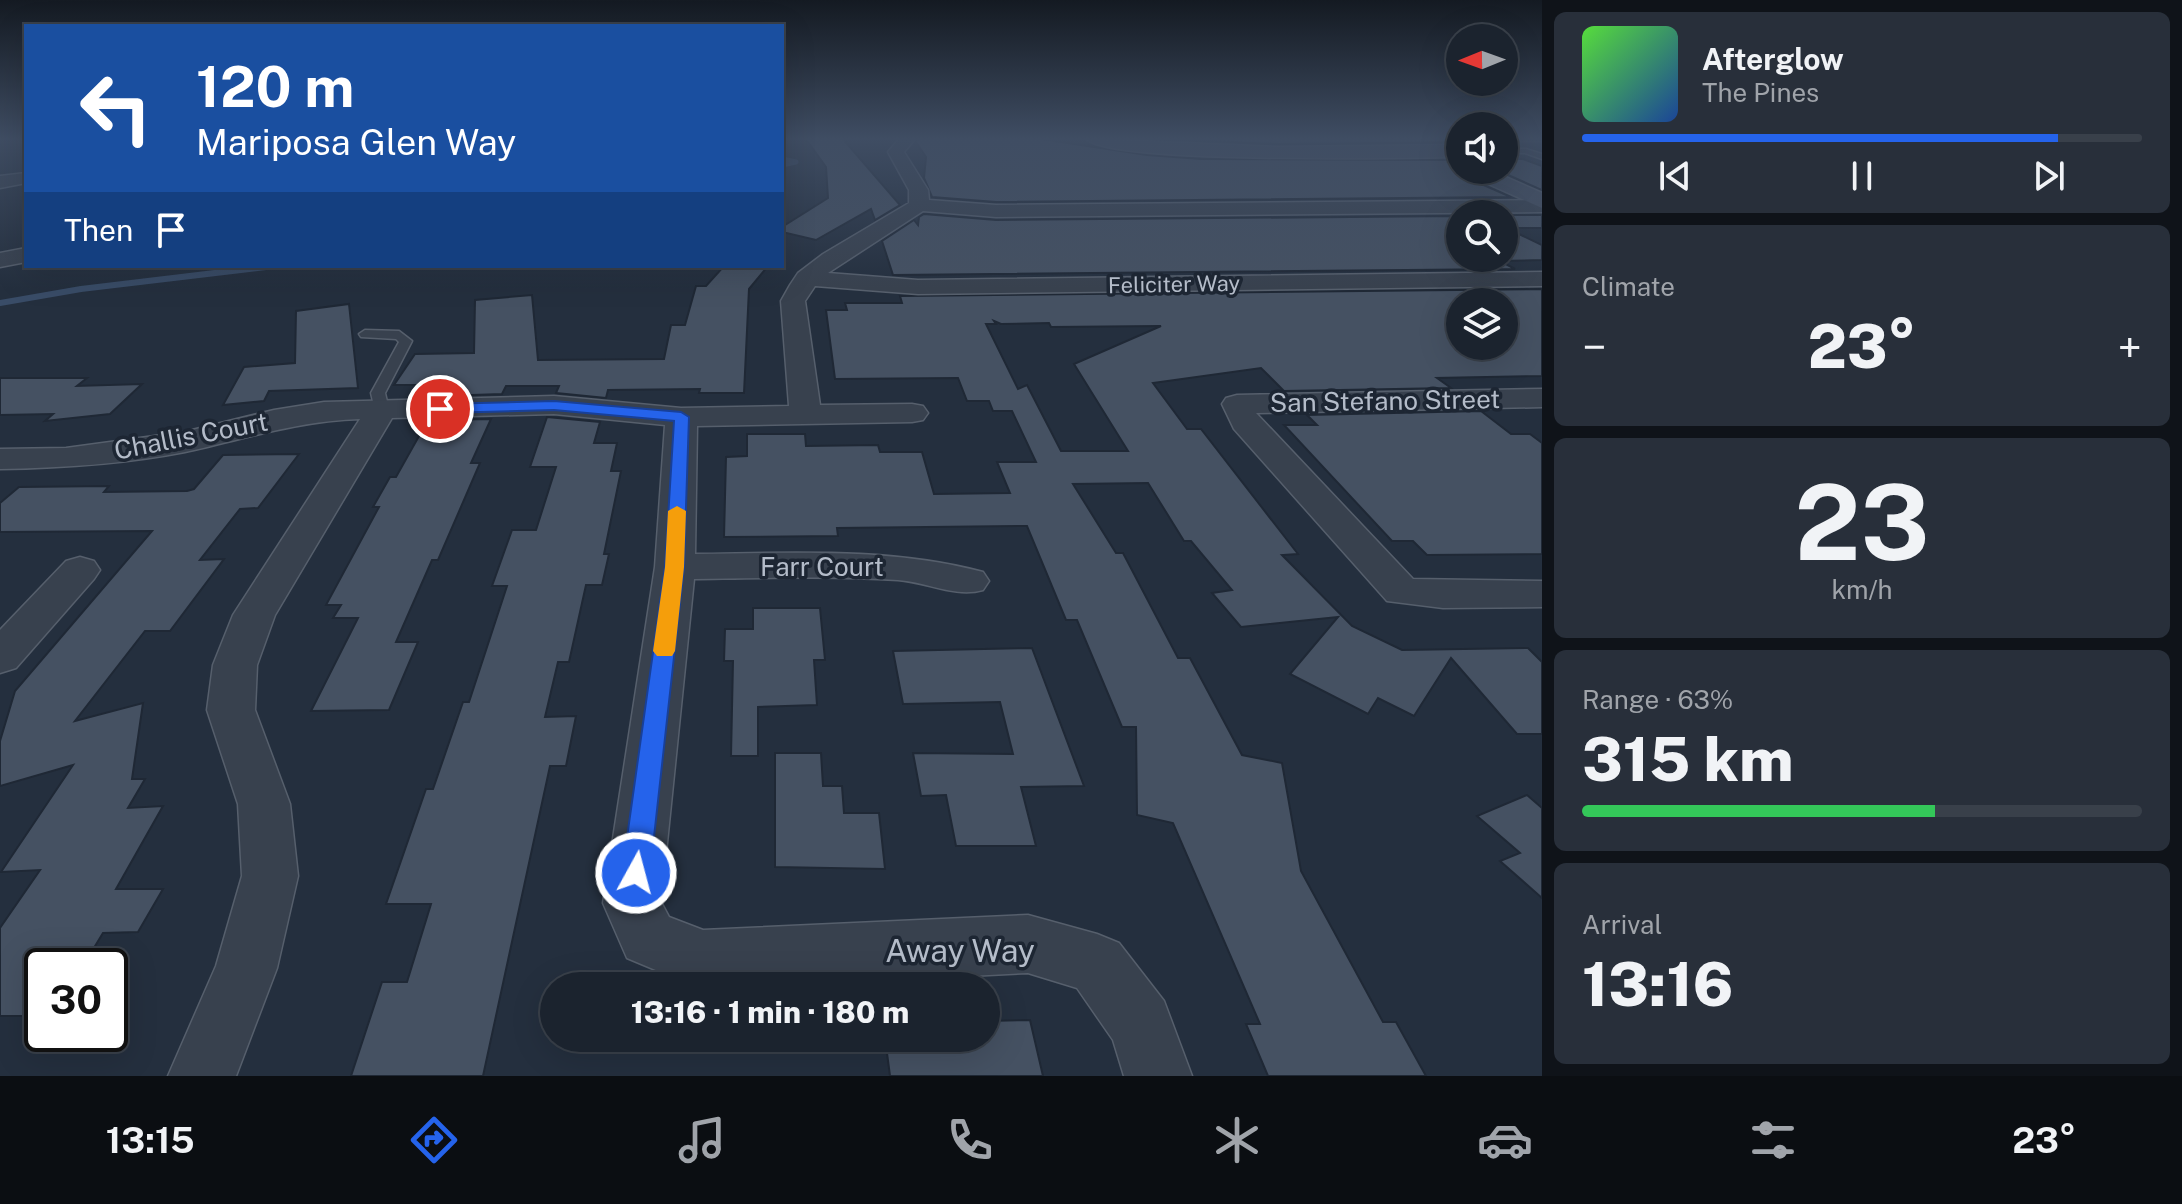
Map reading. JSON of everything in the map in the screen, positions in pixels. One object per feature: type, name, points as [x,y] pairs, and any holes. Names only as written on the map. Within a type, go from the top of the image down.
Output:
[{"type":"street","points":[[918,189],[921,196],[919,205]]},
{"type":"street","points":[[1512,189],[1542,204]]},
{"type":"street","points":[[805,413],[793,301],[806,278],[832,258],[919,205],[996,211],[1542,204]]},
{"type":"street","points":[[0,260],[24,255]]},
{"type":"street","name":"Feliciter Way","points":[[806,278],[918,287],[1542,279]]},
{"type":"street","name":"San Stefano Street","points":[[1542,398],[1237,404],[1245,422],[1401,592],[1443,595],[1542,594]]},
{"type":"street","name":"Challis Court","points":[[0,459],[66,458],[184,442],[274,419],[324,411],[554,405],[681,417],[912,413]]},
{"type":"street","points":[[202,1076],[246,968],[270,876],[264,804],[231,710],[235,665],[254,615],[382,410]]},
{"type":"street","name":"Away Way","points":[[681,417],[675,567],[632,903],[648,938],[703,960],[1028,944],[1097,964],[1141,1024],[1158,1076]]},
{"type":"street","name":"Farr Court","points":[[675,567],[865,566],[903,568],[969,581]]},
{"type":"street","points":[[0,657],[80,570]]},
{"type":"lane","points":[[365,334],[399,335],[406,341],[378,393],[382,410]]},
{"type":"building","points":[[827,189],[886,189],[900,205],[875,220],[871,209],[816,240],[784,232],[784,226],[828,198]]},
{"type":"building","points":[[929,189],[1493,189],[1511,197],[996,202],[932,197]]},
{"type":"building","points":[[924,214],[996,220],[1446,216],[1446,270],[893,275],[882,241],[914,220],[918,225],[919,217]]},
{"type":"building","points":[[1518,215],[1542,215],[1542,228],[1518,228]]},
{"type":"building","points":[[1518,234],[1542,245],[1542,260],[1518,261]]},
{"type":"building","points":[[722,268],[766,268],[749,289],[744,393],[699,393],[700,389],[608,390],[606,398],[556,393],[559,386],[506,386],[502,394],[442,396],[448,385],[394,385],[415,354],[474,353],[475,300],[532,295],[538,360],[664,359],[671,325],[685,325],[696,286],[706,286]]},
{"type":"building","points":[[1518,289],[1542,289],[1542,376],[1437,378],[1451,388],[1284,391],[1261,368],[1153,383],[1187,429],[1201,429],[1298,554],[1282,555],[1352,626],[1402,650],[1528,648],[1542,662],[1542,734],[1517,734],[1451,658],[1414,716],[1378,698],[1368,714],[1290,674],[1338,617],[1241,627],[1212,593],[1232,590],[1191,541],[1184,541],[1148,483],[1073,484],[1116,553],[1123,553],[1178,658],[1190,658],[1242,755],[1282,763],[1301,871],[1383,1022],[1396,1022],[1426,1076],[1268,1076],[1246,1024],[1260,1024],[1173,823],[1137,815],[1136,727],[1122,727],[1077,620],[1066,620],[1027,526],[837,528],[838,536],[724,537],[726,457],[747,456],[747,434],[805,434],[806,446],[878,445],[880,452],[922,452],[934,494],[1010,493],[997,462],[1036,462],[1012,411],[993,411],[989,401],[967,401],[958,378],[835,379],[826,310],[847,310],[845,303],[902,303],[900,296],[1446,290],[1446,360],[1518,360]],"holes":[[[994,321],[1001,324],[1161,326],[1074,364],[1128,451],[1061,451],[1027,385],[1018,389],[986,324],[996,324]]]},
{"type":"building","points":[[349,304],[358,388],[269,391],[264,401],[223,405],[244,367],[295,363],[296,311]]},
{"type":"building","points":[[0,378],[87,378],[77,386],[142,384],[110,414],[45,421],[53,414],[0,415]]},
{"type":"building","points":[[1481,411],[1511,434],[1530,434],[1542,443],[1542,554],[1427,555],[1413,541],[1392,541],[1284,425],[1317,425],[1307,415]]},
{"type":"building","points":[[547,417],[600,422],[594,443],[617,443],[611,471],[621,471],[604,554],[609,554],[602,585],[586,585],[569,662],[558,662],[545,717],[576,716],[566,766],[550,766],[483,1076],[351,1076],[382,982],[407,982],[431,904],[386,904],[426,789],[433,789],[463,702],[469,702],[507,586],[492,586],[512,530],[536,530],[556,467],[530,467]]},
{"type":"building","points":[[491,419],[471,463],[480,463],[438,560],[432,560],[396,642],[418,642],[389,710],[311,711],[358,618],[333,618],[341,605],[326,605],[379,507],[373,507],[390,477],[396,477],[428,420]]},
{"type":"building","points":[[299,454],[258,508],[240,509],[200,560],[224,559],[170,631],[145,631],[75,721],[143,703],[132,779],[145,779],[128,808],[163,806],[116,889],[163,889],[138,932],[103,933],[94,948],[24,948],[24,1016],[0,1016],[0,928],[40,870],[1,872],[73,765],[0,786],[0,741],[15,691],[152,531],[0,532],[0,503],[19,487],[109,486],[104,492],[187,491],[194,489],[223,455]]},
{"type":"building","points":[[753,608],[820,608],[825,660],[814,660],[817,705],[758,707],[758,756],[731,756],[733,661],[724,661],[725,629],[753,629]]},
{"type":"building","points":[[1032,648],[1084,786],[1021,787],[1036,846],[956,846],[946,795],[921,796],[913,753],[1013,754],[1000,702],[903,704],[893,651]]},
{"type":"building","points":[[775,753],[821,753],[823,786],[842,786],[844,813],[879,813],[885,869],[775,867]]},
{"type":"building","points":[[1527,795],[1542,808],[1542,898],[1500,861],[1520,853],[1477,816]]},
{"type":"building","points":[[1030,1020],[1043,1076],[890,1076],[887,1052],[1000,1052],[1000,1021]]},
{"type":"waterway","points":[[0,303],[81,289],[257,268]]},
{"type":"slow traffic","points":[[664,651],[675,567],[677,511]]},
{"type":"route","points":[[440,409],[554,405],[681,417],[675,567],[636,873]]}]
